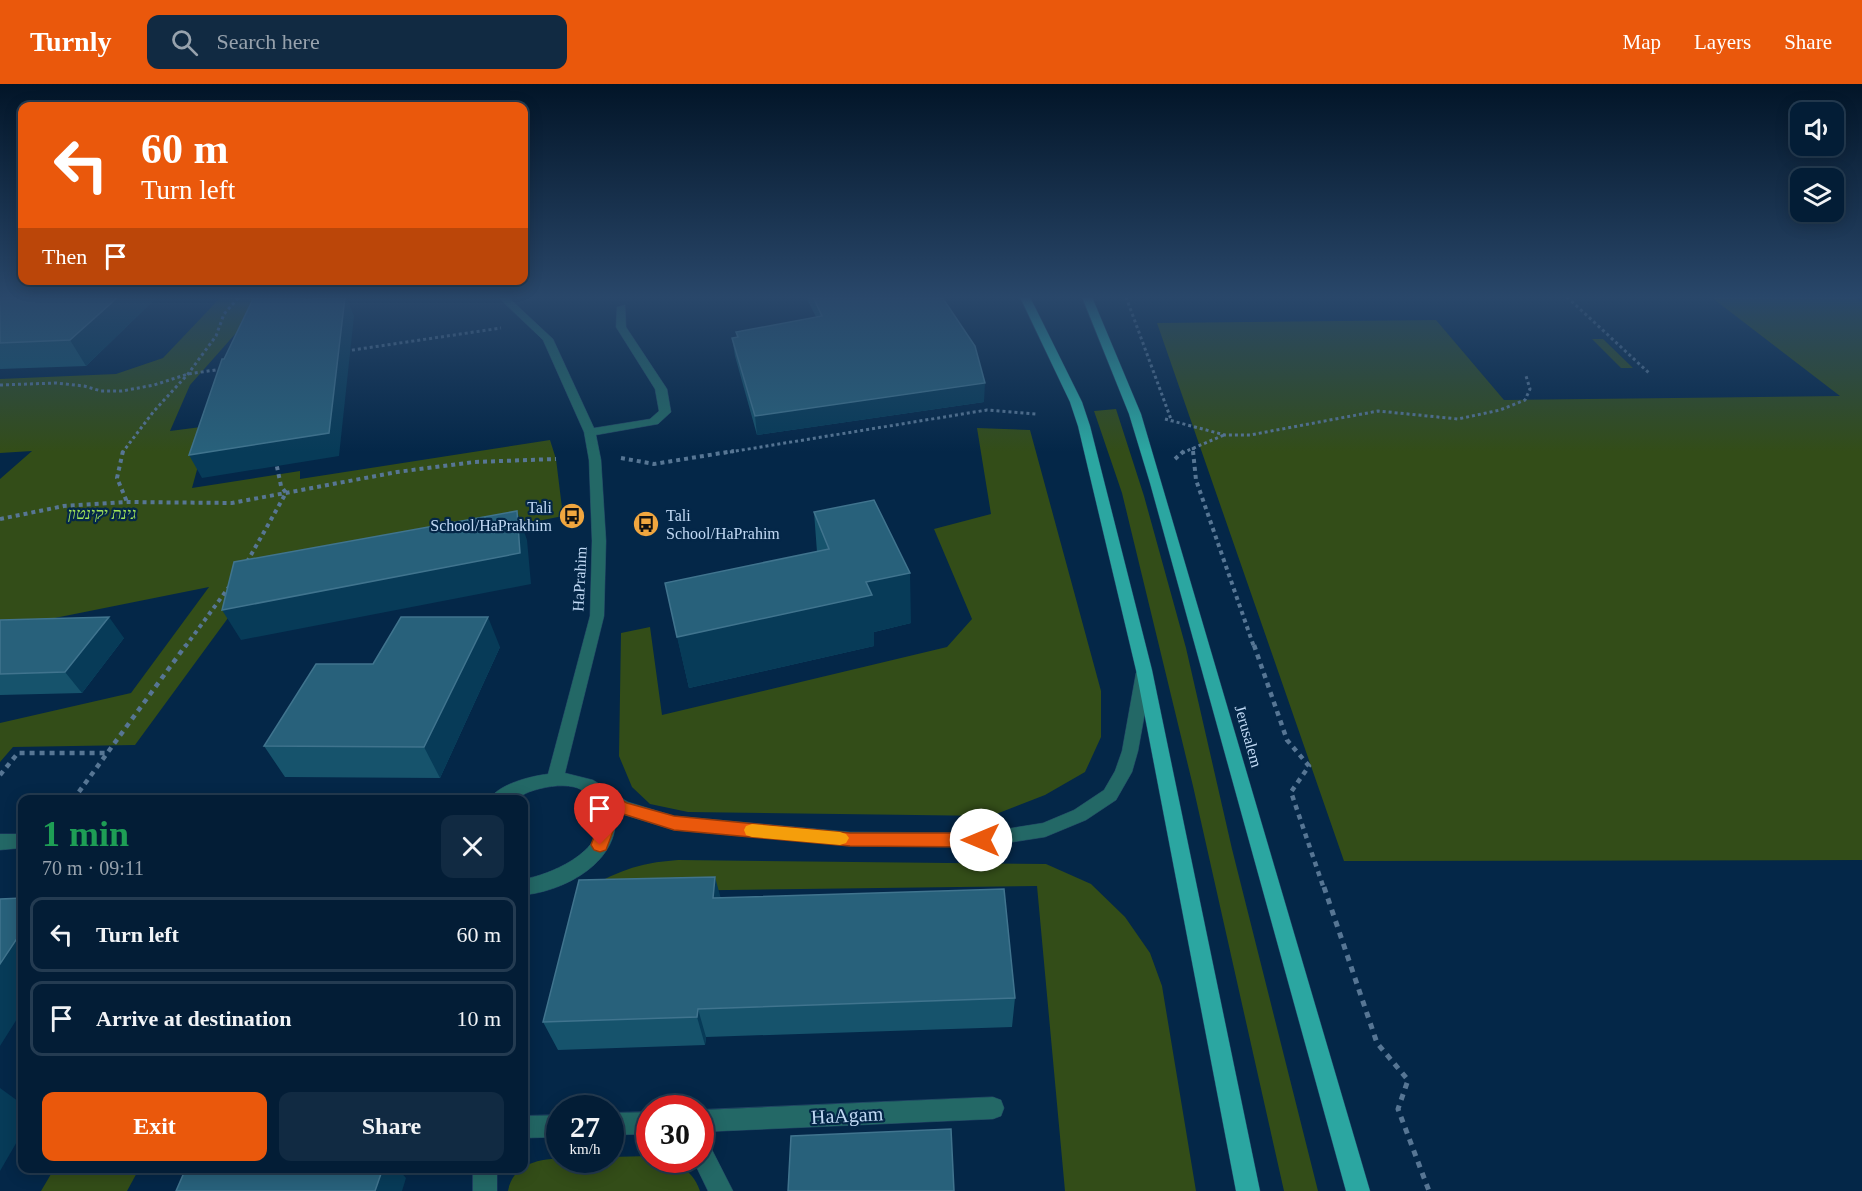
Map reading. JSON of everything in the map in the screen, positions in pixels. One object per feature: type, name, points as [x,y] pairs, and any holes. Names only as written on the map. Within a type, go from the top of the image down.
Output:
[{"type":"main road","points":[[1050,349],[1079,410],[1144,670],[1248,1191]]},
{"type":"main road","name":"Jerusalem","points":[[1108,349],[1131,405],[1156,483],[1358,1191]]},
{"type":"street","name":"HaPrahim","points":[[552,349],[591,432],[595,460],[599,541],[597,616],[555,779]]},
{"type":"street","points":[[591,432],[654,422],[665,412],[661,389],[635,349]]},
{"type":"street","points":[[506,795],[519,786],[555,779],[583,784],[623,808],[674,823],[850,839],[981,840],[1046,830],[1080,815],[1110,795],[1124,772],[1130,751],[1144,670]]},
{"type":"street","points":[[528,886],[554,881],[588,860],[600,845],[607,826],[606,808],[598,794]]},
{"type":"street","points":[[0,842],[18,841]]},
{"type":"street","name":"HaAgam","points":[[714,1120],[993,1108]]},
{"type":"street","points":[[528,1127],[546,1126]]},
{"type":"street","points":[[485,1173],[485,1191]]},
{"type":"street","points":[[712,1173],[721,1191]]},
{"type":"path","points":[[127,502],[117,478],[122,453],[207,349]]},
{"type":"path","points":[[339,352],[362,349]]},
{"type":"path","points":[[1145,349],[1172,422]]},
{"type":"path","points":[[1623,349],[1649,373]]},
{"type":"path","points":[[0,385],[56,383],[84,386],[101,391],[122,391],[154,385],[188,374],[223,369]]},
{"type":"path","points":[[1131,405],[1172,422],[1225,435],[1250,435],[1378,411],[1458,419],[1500,410],[1525,400],[1530,389],[1526,375]]},
{"type":"path","points":[[620,458],[654,464],[987,410],[1036,414]]},
{"type":"path","points":[[1156,483],[1171,463],[1184,451],[1225,435]]},
{"type":"path","points":[[1193,447],[1196,480],[1287,740],[1309,766],[1291,792],[1377,1043],[1408,1080],[1398,1109],[1429,1191]]},
{"type":"path","points":[[0,519],[64,506],[127,502],[232,503],[313,486],[474,462],[556,459]]},
{"type":"path","points":[[276,462],[281,486],[286,493]]},
{"type":"path","points":[[244,566],[286,493]]},
{"type":"path","points":[[77,795],[230,585]]},
{"type":"path","points":[[0,775],[18,753],[107,753]]},
{"type":"green space","name":"גינת יקינטון","points":[[172,349],[222,349],[190,385],[170,431],[209,426],[192,488],[300,471],[300,479],[550,440],[556,459],[563,516],[258,577],[135,745],[13,747],[0,762],[0,723],[131,693],[209,587],[0,629],[0,479],[32,451],[0,453],[0,379],[116,374],[163,358]]},
{"type":"green space","points":[[1166,349],[1460,349],[1504,400],[1840,396],[1778,349],[1862,349],[1862,860],[1344,861]]},
{"type":"green space","points":[[1602,349],[1613,349],[1633,368],[1621,368]]},
{"type":"green space","points":[[1116,409],[1144,496],[1186,648],[1232,849],[1318,1191],[1284,1191],[1193,786],[1122,493],[1094,411]]},
{"type":"green space","points":[[977,428],[1030,430],[1101,691],[1101,737],[1085,772],[1045,795],[991,816],[688,812],[650,804],[632,787],[619,756],[621,633],[650,627],[662,715],[947,647],[972,619],[934,529],[991,514]]},
{"type":"green space","points":[[678,860],[1046,864],[1091,884],[1125,917],[1150,953],[1162,986],[1196,1191],[1065,1191],[1037,886],[581,892],[605,879],[638,866]]},
{"type":"green space","points":[[636,1156],[636,1173],[688,1173],[700,1191],[508,1191],[513,1177],[517,1173],[528,1173],[528,1166],[546,1160],[546,1173],[624,1173],[624,1157]]},
{"type":"green space","points":[[52,1173],[137,1173],[127,1191],[41,1191]]},
{"type":"building","points":[[229,349],[339,349],[329,433],[189,455],[222,359]]},
{"type":"building","points":[[735,349],[976,349],[985,383],[755,416]]},
{"type":"building","points":[[874,500],[910,573],[866,582],[872,595],[677,637],[665,583],[829,549],[814,512]]},
{"type":"building","points":[[517,511],[520,553],[222,610],[234,562]]},
{"type":"building","points":[[109,617],[65,672],[0,674],[0,620]]},
{"type":"building","points":[[401,617],[488,617],[424,747],[264,746],[316,664],[373,664]]},
{"type":"building","points":[[715,877],[713,898],[1004,889],[1015,998],[698,1009],[697,1017],[543,1022],[579,880]]},
{"type":"building","points":[[18,898],[18,937],[0,964],[0,899]]},
{"type":"building","points":[[951,1129],[954,1191],[788,1191],[791,1136]]},
{"type":"building","points":[[184,1173],[381,1173],[375,1191],[176,1191]]},
{"type":"slow traffic","points":[[752,830],[840,838]]},
{"type":"place","name":"Tali School/HaPrakhim","points":[[572,516]]},
{"type":"place","name":"Tali School/HaPrahim","points":[[646,524]]},
{"type":"route","points":[[600,845],[607,826],[606,808],[598,794],[623,808],[674,823],[850,839],[981,840]]}]
